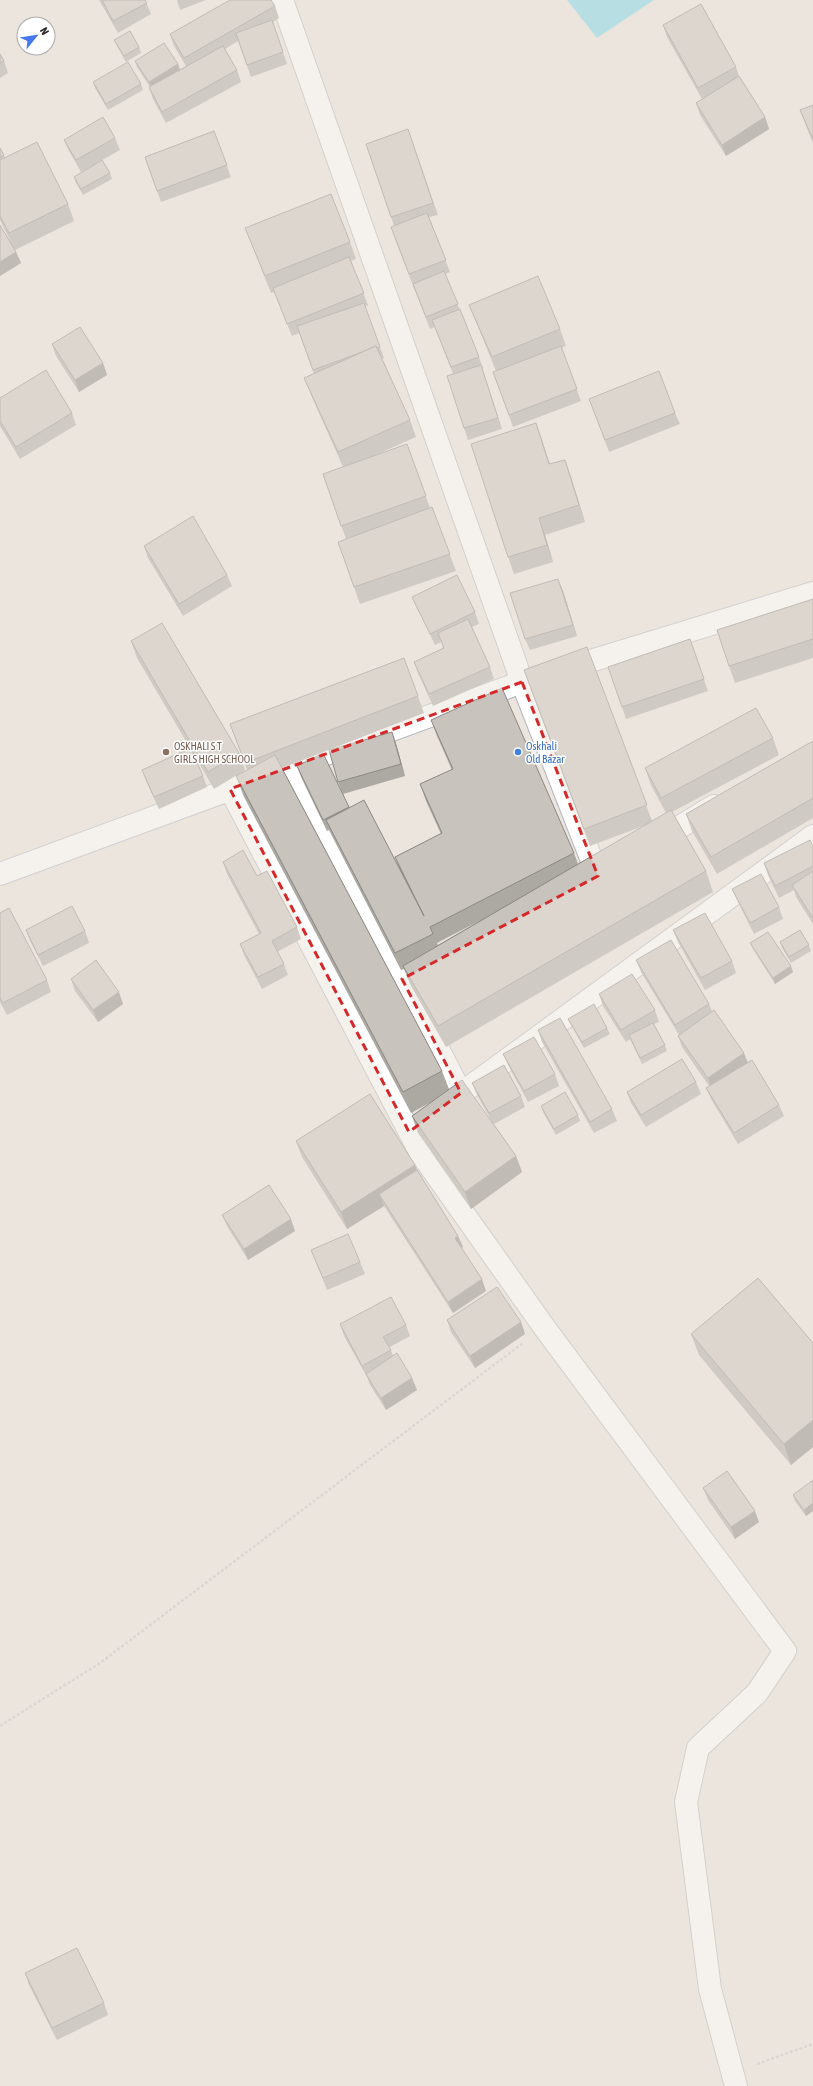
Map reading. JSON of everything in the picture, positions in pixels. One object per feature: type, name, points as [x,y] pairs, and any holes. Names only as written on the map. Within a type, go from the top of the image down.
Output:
[{"type":"street","points":[[282,0],[522,682],[598,876]]},
{"type":"street","points":[[0,874],[522,682],[813,593]]},
{"type":"street","points":[[290,768],[461,1093]]},
{"type":"street","points":[[230,789],[420,1152],[544,1327],[785,1651],[757,1694],[698,1748],[686,1802],[710,1989],[734,2079]]},
{"type":"street","points":[[638,852],[732,795]]},
{"type":"street","points":[[409,1132],[813,836]]},
{"type":"street","points":[[577,887],[618,864]]},
{"type":"street","points":[[402,979],[451,953]]},
{"type":"path","points":[[0,1726],[100,1663],[544,1327]]},
{"type":"path","points":[[734,2079],[813,2044]]},
{"type":"highlighted area","points":[[522,682],[598,876],[402,979],[461,1093],[409,1132],[230,789]]},
{"type":"water","points":[[567,0],[654,0],[597,38]]},
{"type":"building","points":[[102,0],[145,0],[147,3],[113,21]]},
{"type":"building","points":[[230,0],[271,0],[275,6],[184,58],[170,34]]},
{"type":"building","points":[[701,4],[736,67],[698,88],[663,25]]},
{"type":"building","points":[[272,20],[283,52],[247,65],[236,33]]},
{"type":"building","points":[[130,31],[139,47],[124,56],[114,40]]},
{"type":"building","points":[[164,43],[178,64],[149,82],[135,61]]},
{"type":"building","points":[[223,46],[237,70],[162,112],[149,87]]},
{"type":"building","points":[[0,54],[4,61],[0,63]]},
{"type":"building","points":[[128,62],[141,84],[106,104],[93,82]]},
{"type":"building","points":[[739,76],[765,117],[722,145],[696,103]]},
{"type":"building","points":[[813,105],[813,139],[800,110]]},
{"type":"building","points":[[103,117],[115,138],[76,160],[64,140]]},
{"type":"building","points":[[408,129],[433,203],[391,217],[366,144]]},
{"type":"building","points":[[214,131],[227,165],[157,191],[145,157]]},
{"type":"building","points":[[37,142],[68,204],[9,233],[0,216],[0,160]]},
{"type":"building","points":[[0,148],[4,155],[0,157]]},
{"type":"building","points":[[102,160],[110,173],[81,189],[74,177]]},
{"type":"building","points":[[331,194],[350,242],[265,276],[245,228]]},
{"type":"building","points":[[427,213],[446,260],[409,274],[391,227]]},
{"type":"building","points":[[0,225],[16,252],[0,262]]},
{"type":"building","points":[[349,257],[364,293],[287,324],[273,288]]},
{"type":"building","points":[[444,271],[458,304],[426,317],[413,284]]},
{"type":"building","points":[[538,276],[560,329],[492,357],[469,305]]},
{"type":"building","points":[[364,303],[380,347],[376,348],[376,346],[313,370],[297,326]]},
{"type":"building","points":[[460,309],[479,357],[451,367],[432,320]]},
{"type":"building","points":[[80,327],[103,363],[75,380],[52,344]]},
{"type":"building","points":[[376,346],[410,420],[338,452],[304,378]]},
{"type":"building","points":[[561,346],[577,389],[509,415],[493,372]]},
{"type":"building","points":[[481,365],[498,418],[464,428],[447,376]]},
{"type":"building","points":[[46,370],[72,413],[16,447],[0,421],[0,398]]},
{"type":"building","points":[[659,371],[675,413],[605,440],[589,399]]},
{"type":"building","points":[[536,423],[549,464],[565,460],[579,505],[539,518],[547,545],[508,557],[471,444]]},
{"type":"building","points":[[407,444],[426,496],[341,526],[323,474]]},
{"type":"building","points":[[432,507],[450,554],[354,587],[338,542]]},
{"type":"building","points":[[193,516],[227,575],[179,604],[144,546]]},
{"type":"building","points":[[457,575],[475,612],[430,634],[412,597]]},
{"type":"building","points":[[558,579],[573,625],[525,639],[510,593]]},
{"type":"building","points":[[813,599],[813,639],[729,666],[717,630]]},
{"type":"building","points":[[468,619],[490,667],[429,694],[414,662],[444,648],[438,633]]},
{"type":"building","points":[[162,623],[239,753],[208,772],[131,641]]},
{"type":"building","points":[[690,639],[704,679],[622,707],[608,667]]},
{"type":"building","points":[[587,647],[647,805],[584,829],[524,670]]},
{"type":"building","points":[[404,658],[418,696],[245,763],[230,724]]},
{"type":"building","points":[[502,688],[574,853],[430,927],[433,934],[395,953],[326,820],[364,800],[424,916],[395,857],[442,833],[420,784],[453,769],[431,720]]},
{"type":"building","points":[[756,708],[773,738],[661,798],[645,768]]},
{"type":"building","points":[[392,732],[401,764],[338,782],[329,750]]},
{"type":"building","points":[[813,741],[813,798],[711,857],[686,814]]},
{"type":"building","points":[[191,748],[203,776],[154,797],[142,770]]},
{"type":"building","points":[[323,753],[349,807],[323,820],[297,766]]},
{"type":"building","points":[[275,755],[442,1071],[403,1092],[236,776]]},
{"type":"building","points":[[671,810],[706,871],[438,1026],[403,966]]},
{"type":"building","points":[[810,840],[813,846],[813,866],[775,886],[764,863]]},
{"type":"building","points":[[243,850],[257,876],[267,871],[297,927],[272,941],[284,964],[258,977],[240,944],[261,933],[223,862]]},
{"type":"building","points":[[813,871],[813,918],[792,885]]},
{"type":"building","points":[[761,874],[779,907],[750,923],[732,889]]},
{"type":"building","points":[[72,906],[85,931],[38,955],[26,930]]},
{"type":"building","points":[[9,908],[47,980],[3,1003],[0,998],[0,913]]},
{"type":"building","points":[[705,913],[732,961],[701,978],[673,930]]},
{"type":"building","points":[[800,930],[809,945],[789,957],[780,942]]},
{"type":"building","points":[[768,932],[791,966],[773,978],[750,943]]},
{"type":"building","points":[[671,940],[709,1004],[675,1025],[636,960]]},
{"type":"building","points":[[96,960],[119,992],[93,1010],[71,979]]},
{"type":"building","points":[[632,974],[655,1010],[621,1030],[599,994]]},
{"type":"building","points":[[594,1004],[607,1028],[582,1042],[568,1019]]},
{"type":"building","points":[[714,1010],[744,1053],[708,1078],[678,1036]]},
{"type":"building","points":[[560,1018],[612,1109],[590,1122],[538,1030]]},
{"type":"building","points":[[653,1023],[665,1045],[640,1058],[629,1035]]},
{"type":"building","points":[[534,1037],[555,1074],[524,1091],[503,1054]]},
{"type":"building","points":[[682,1059],[696,1082],[641,1115],[627,1092]]},
{"type":"building","points":[[752,1060],[779,1105],[734,1133],[706,1088]]},
{"type":"building","points":[[504,1065],[521,1096],[489,1113],[472,1083]]},
{"type":"building","points":[[462,1080],[516,1156],[465,1192],[412,1116]]},
{"type":"building","points":[[565,1092],[578,1115],[554,1129],[541,1106]]},
{"type":"building","points":[[370,1094],[415,1165],[341,1212],[296,1141]]},
{"type":"building","points":[[417,1170],[458,1236],[455,1238],[482,1279],[448,1302],[379,1194]]},
{"type":"building","points":[[269,1185],[291,1219],[244,1249],[222,1215]]},
{"type":"building","points":[[348,1234],[360,1262],[323,1278],[311,1250]]},
{"type":"building","points":[[758,1278],[813,1343],[813,1420],[784,1444],[691,1334]]},
{"type":"building","points":[[497,1287],[521,1322],[470,1356],[447,1320]]},
{"type":"building","points":[[391,1297],[406,1325],[383,1337],[391,1350],[362,1366],[340,1324]]},
{"type":"building","points":[[397,1353],[412,1378],[381,1398],[366,1374]]},
{"type":"building","points":[[727,1471],[755,1511],[731,1527],[703,1488]]},
{"type":"building","points":[[813,1480],[813,1503],[804,1510],[793,1495]]},
{"type":"building","points":[[77,1948],[104,2003],[52,2028],[25,1973]]},
{"type":"place","name":"OSKHALI S T GIRLS HIGH SCHOOL","points":[[166,752]]},
{"type":"place","name":"Oskhali Old Bazar","points":[[518,752]]}]
